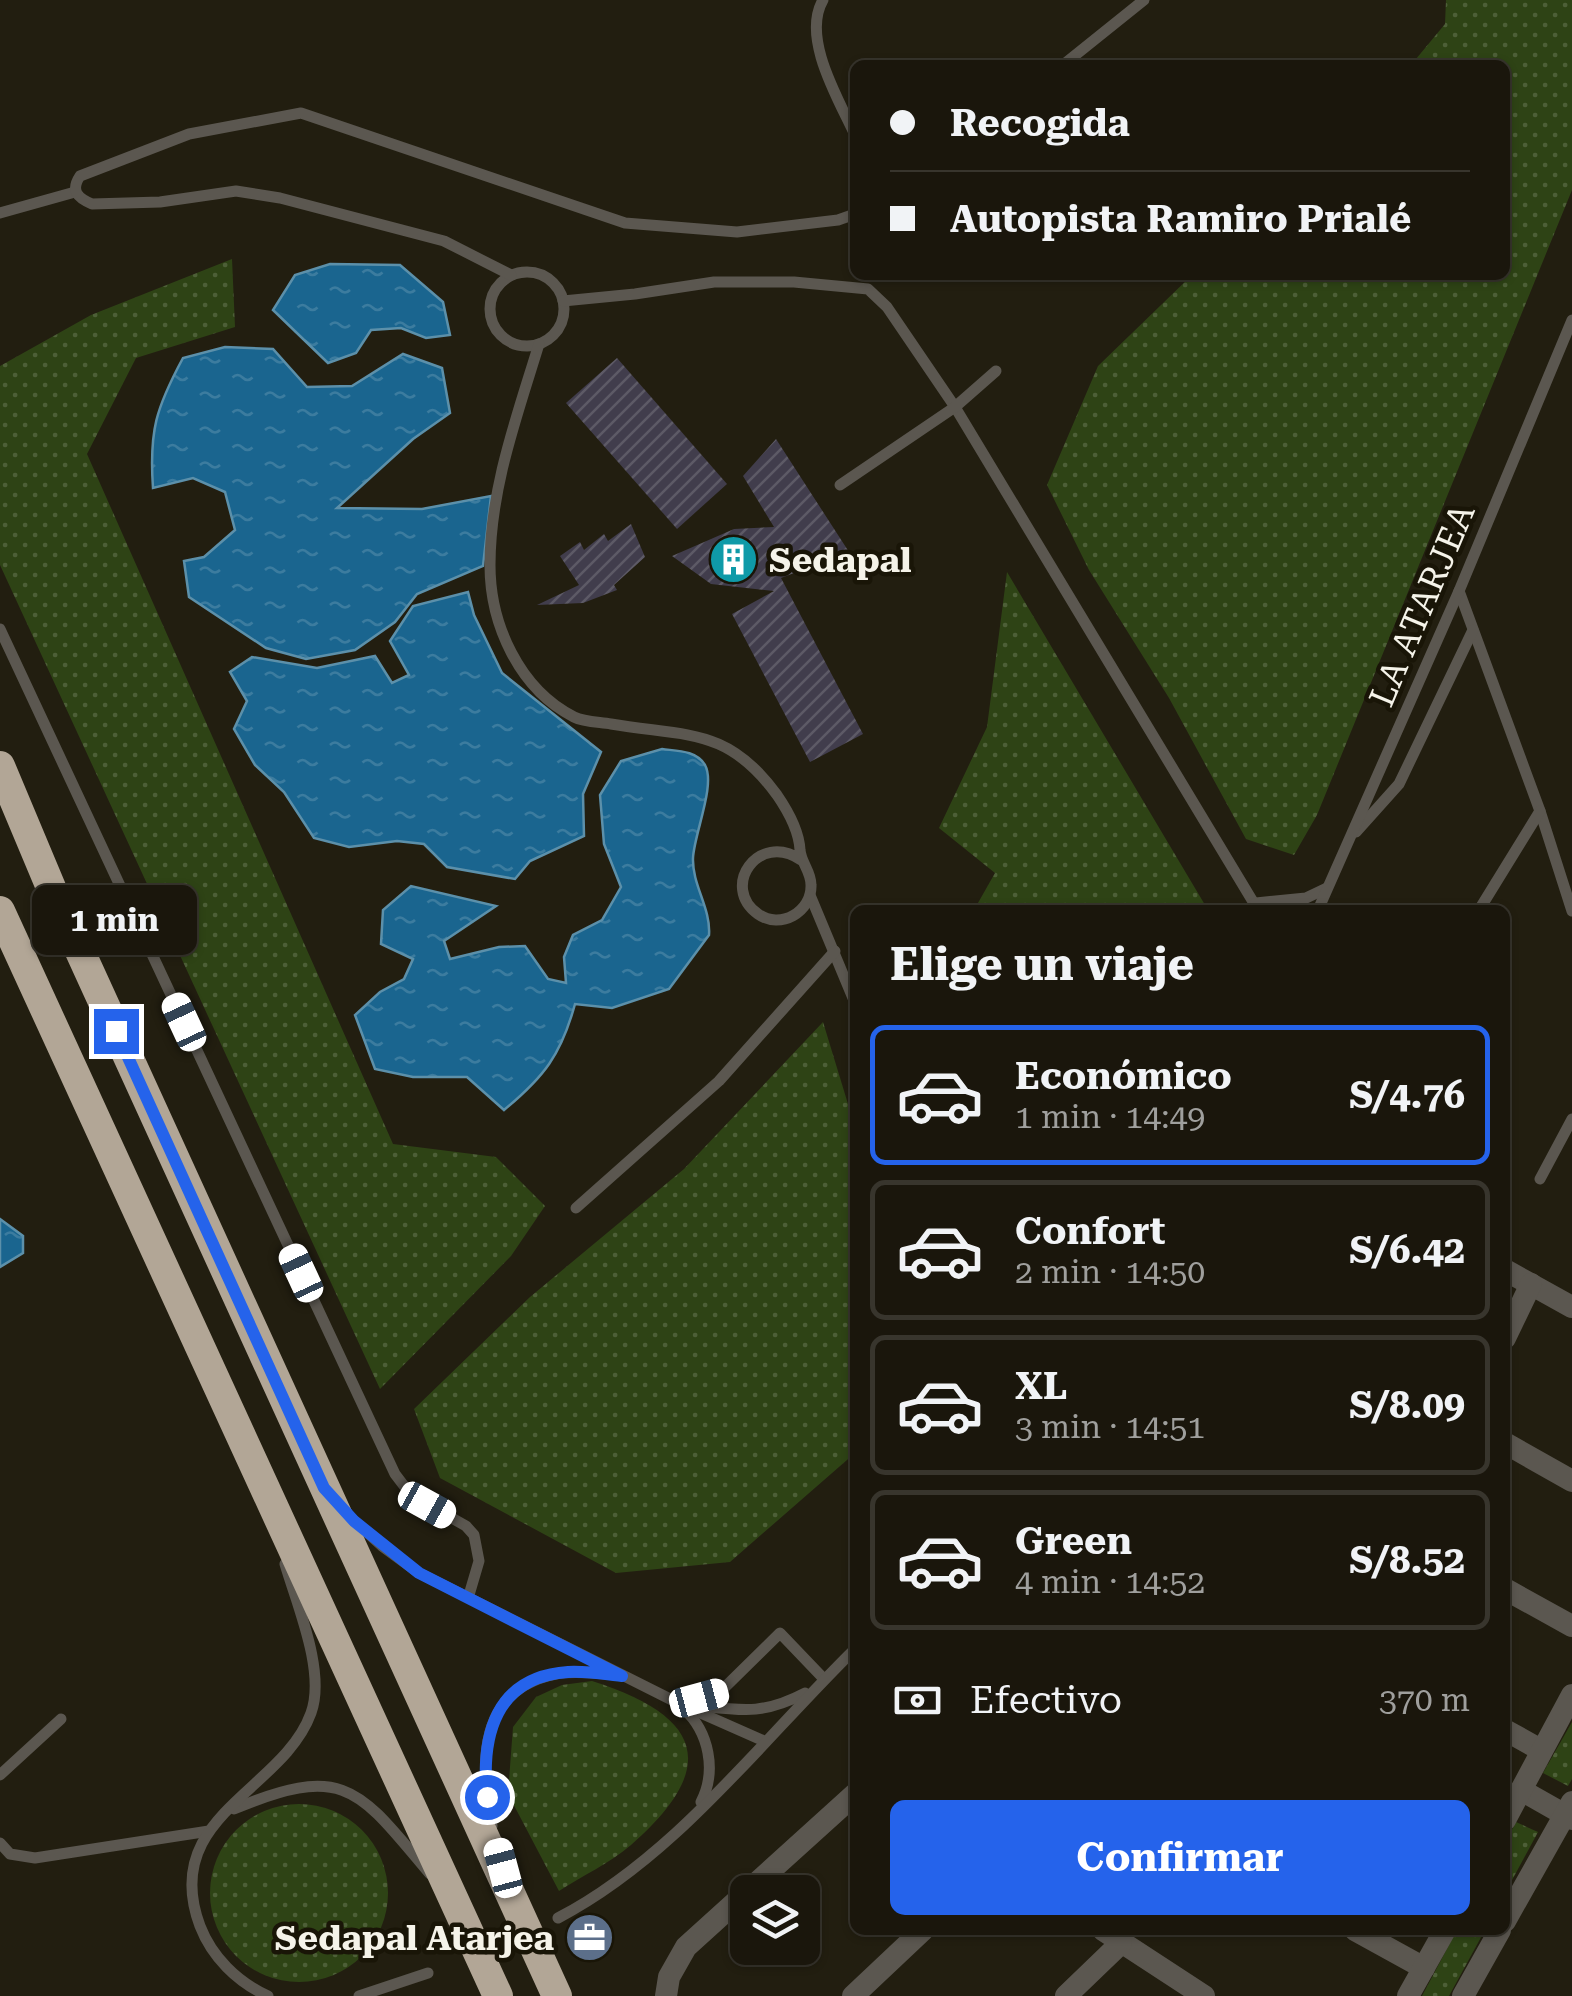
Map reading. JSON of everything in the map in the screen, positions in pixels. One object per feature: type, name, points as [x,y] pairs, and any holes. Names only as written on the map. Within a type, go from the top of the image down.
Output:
[{"type":"highway","points":[[0,766],[52,890],[558,1996]]},
{"type":"highway","points":[[0,912],[498,1996]]},
{"type":"street","points":[[1510,1273],[1572,1307]]},
{"type":"street","points":[[1510,1328],[1531,1284]]},
{"type":"street","points":[[1510,1445],[1572,1481]]},
{"type":"street","points":[[1510,1591],[1572,1626]]},
{"type":"street","points":[[1510,1811],[1572,1696]]},
{"type":"street","points":[[1510,1733],[1541,1750]]},
{"type":"street","points":[[1510,1914],[1570,1812],[1521,1790]]},
{"type":"street","points":[[666,1996],[669,1977],[686,1947],[850,1799]]},
{"type":"street","points":[[854,1996],[919,1935]]},
{"type":"street","points":[[1066,1996],[1107,1935]]},
{"type":"street","points":[[1110,1935],[1204,1996]]},
{"type":"street","points":[[1364,1935],[1424,1968]]},
{"type":"street","points":[[1408,1996],[1441,1935]]},
{"type":"street","points":[[1463,1996],[1497,1935]]},
{"type":"lane","points":[[823,0],[818,8],[819,55],[850,124]]},
{"type":"lane","points":[[1069,60],[1144,0]]},
{"type":"lane","points":[[511,275],[444,242],[280,198],[236,191],[160,202],[92,204],[82,200],[74,184],[80,176],[189,134],[301,113],[626,223],[737,232],[850,216]]},
{"type":"lane","points":[[0,213],[75,192]]},
{"type":"lane","points":[[539,344],[523,346],[508,341],[496,330],[490,315],[491,299],[498,285],[511,275],[527,272],[543,276],[556,286],[563,300],[559,327],[539,344],[503,463],[490,566],[496,618],[518,664],[540,692],[576,718],[698,734],[724,745],[752,764],[785,807],[799,838],[800,860]]},
{"type":"lane","points":[[563,300],[714,282],[794,282],[868,289],[888,307],[955,406],[1256,905]]},
{"type":"lane","name":"LA ATARJEA","points":[[1320,905],[1459,591],[1572,320]]},
{"type":"lane","points":[[840,485],[955,406],[996,372]]},
{"type":"lane","points":[[1459,591],[1540,811],[1572,911]]},
{"type":"lane","points":[[0,630],[395,1474],[411,1495],[466,1526],[474,1536],[479,1561],[469,1596]]},
{"type":"lane","points":[[1347,843],[1399,784],[1474,630]]},
{"type":"lane","points":[[1482,905],[1540,811]]},
{"type":"lane","points":[[810,895],[798,913],[777,920],[756,913],[744,894],[745,872],[759,856],[781,851],[800,860],[808,870],[810,895],[850,990]]},
{"type":"lane","points":[[1268,905],[1306,898],[1327,888]]},
{"type":"lane","points":[[576,1208],[719,1081],[835,951]]},
{"type":"lane","points":[[1540,1179],[1572,1120]]},
{"type":"lane","points":[[262,1482],[316,1674],[314,1695],[310,1715],[288,1749],[209,1832],[193,1871],[198,1920],[221,1962],[244,1983],[268,1996]]},
{"type":"lane","points":[[324,1488],[382,1546],[419,1573],[622,1676],[764,1741]]},
{"type":"lane","points":[[678,1703],[720,1692],[780,1633],[819,1684]]},
{"type":"lane","points":[[558,1918],[658,1852],[850,1653]]},
{"type":"lane","points":[[508,1889],[486,1786],[485,1754],[493,1720],[512,1696],[538,1679],[569,1672],[622,1676]]},
{"type":"lane","points":[[678,1703],[758,1711],[777,1708],[819,1684]]},
{"type":"lane","points":[[678,1703],[692,1717],[707,1745],[709,1778],[697,1810]]},
{"type":"lane","points":[[0,1775],[61,1719]]},
{"type":"lane","points":[[225,1813],[270,1794],[302,1787],[328,1786],[360,1796],[383,1816],[460,1910]]},
{"type":"lane","points":[[0,1843],[10,1854],[35,1858],[209,1832]]},
{"type":"lane","points":[[358,1996],[428,1973]]},
{"type":"green space","points":[[1446,0],[1572,0],[1572,190],[1317,815],[1294,855],[1246,839],[1169,698],[1089,570],[1047,485],[1098,366],[1187,280],[1510,280],[1510,60],[1415,60],[1445,24]]},
{"type":"green space","points":[[232,259],[235,327],[136,358],[87,454],[393,1144],[496,1157],[545,1206],[511,1256],[380,1389],[0,565],[0,366],[91,315]]},
{"type":"green space","points":[[1007,572],[1205,905],[977,905],[995,873],[939,828],[987,727]]},
{"type":"green space","points":[[823,1022],[850,1111],[850,1457],[730,1562],[616,1573],[440,1478],[414,1409],[530,1297],[684,1169]]},
{"type":"green space","points":[[592,1681],[657,1710],[676,1727],[686,1746],[687,1768],[678,1791],[660,1817],[631,1845],[559,1891],[508,1794],[513,1727],[536,1697],[562,1685]]},
{"type":"green space","points":[[1572,1722],[1572,1779],[1568,1786],[1543,1773]]},
{"type":"green space","points":[[299,1804],[333,1811],[362,1830],[381,1859],[388,1893],[381,1927],[362,1956],[333,1975],[299,1982],[265,1975],[236,1956],[217,1927],[210,1893],[217,1859],[236,1830],[265,1811]]},
{"type":"green space","points":[[1516,1822],[1538,1832],[1510,1884],[1510,1833]]},
{"type":"green space","points":[[1454,1935],[1482,1935],[1449,1996],[1422,1996]]},
{"type":"water","points":[[330,264],[400,265],[443,302],[450,335],[426,338],[401,328],[371,330],[356,353],[328,363],[273,310],[295,275]]},
{"type":"water","points":[[225,347],[273,349],[307,387],[352,386],[403,354],[442,368],[450,413],[413,439],[337,508],[422,509],[491,496],[483,566],[417,594],[395,622],[355,650],[306,659],[266,648],[189,597],[184,561],[204,557],[235,530],[225,492],[193,478],[153,488],[154,435],[166,391],[183,358]]},
{"type":"water","points":[[468,592],[474,615],[502,673],[601,752],[583,794],[584,836],[530,861],[515,879],[447,867],[424,844],[397,841],[349,847],[314,838],[284,792],[255,765],[234,729],[247,701],[230,672],[252,657],[317,668],[375,656],[392,683],[409,675],[390,641],[413,606]]},
{"type":"water","points":[[662,749],[696,756],[708,774],[693,858],[709,935],[669,989],[612,1008],[575,1004],[564,1037],[549,1064],[504,1110],[467,1077],[413,1077],[375,1069],[355,1015],[380,992],[404,979],[413,959],[381,944],[383,910],[411,886],[496,906],[444,941],[450,959],[499,947],[525,946],[548,979],[566,983],[564,957],[573,935],[602,920],[621,887],[604,844],[600,795],[621,761]]},
{"type":"water","points":[[0,1219],[23,1236],[23,1253],[0,1267]]},
{"type":"building","points":[[617,358],[727,484],[677,529],[566,403]]},
{"type":"building","points":[[776,439],[849,552],[781,578],[863,734],[810,762],[732,614],[774,591],[711,584],[672,556],[734,529],[774,527],[743,476]]},
{"type":"building","points":[[631,524],[645,557],[614,585],[617,590],[583,603],[537,605],[579,585],[560,556],[580,542],[584,550],[604,534],[608,541]]},
{"type":"place","name":"Sedapal","points":[[734,560]]},
{"type":"place","name":"Sedapal Atarjea","points":[[589,1938]]},
{"type":"route","points":[[116,1031],[324,1488],[354,1521],[419,1573],[622,1676],[569,1672],[523,1686],[502,1706],[487,1737],[487,1797]]}]
